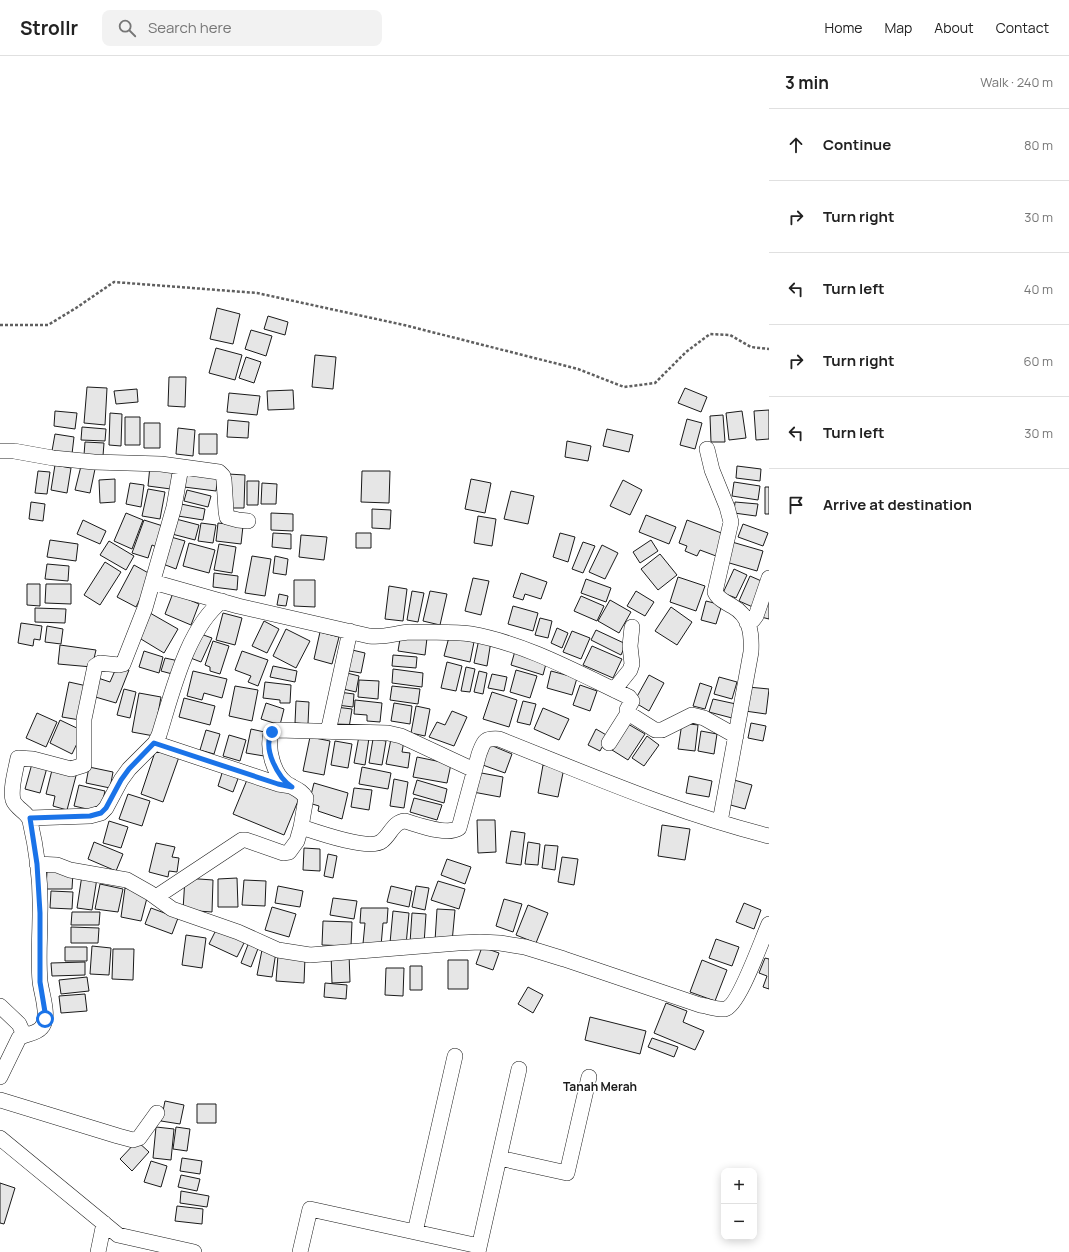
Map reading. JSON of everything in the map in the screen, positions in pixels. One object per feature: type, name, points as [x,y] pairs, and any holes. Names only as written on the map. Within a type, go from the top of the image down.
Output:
[{"type":"street","points":[[707,449],[712,470],[727,507],[731,522],[715,592],[719,599],[739,610],[744,616],[750,633],[751,652],[720,822]]},
{"type":"street","points":[[0,451],[14,451],[53,458],[94,462],[161,464],[220,472],[224,480],[227,517],[248,521]]},
{"type":"street","points":[[0,1077],[16,1041],[24,1035],[41,1028],[45,1019],[40,982],[40,913],[37,864],[30,818],[17,806],[6,789],[18,758],[34,759],[71,769],[84,765],[84,719],[95,666],[100,663],[123,664],[145,608],[153,582],[174,507],[181,467]]},
{"type":"street","points":[[747,623],[753,620],[756,616],[769,578]]},
{"type":"street","points":[[153,582],[238,606],[379,637],[402,632],[469,634],[498,640],[544,657],[631,699],[632,701],[627,710],[628,713],[609,743]]},
{"type":"street","points":[[30,818],[90,816],[101,813],[106,808],[121,780],[129,769],[154,743],[159,735],[182,665],[194,635],[212,610],[222,601]]},
{"type":"street","points":[[614,690],[630,670],[632,664],[630,646],[632,627]]},
{"type":"street","points":[[328,732],[350,631]]},
{"type":"street","points":[[628,713],[655,730],[662,730],[673,726],[690,715],[696,715],[736,736]]},
{"type":"street","points":[[156,897],[242,840],[246,840],[283,853],[289,852],[297,841],[302,827],[306,798],[301,791],[285,782],[276,768],[270,745],[271,733],[277,730],[388,733],[401,736],[474,770]]},
{"type":"street","points":[[302,827],[343,839],[373,845],[382,841],[396,825],[405,821],[441,830],[456,830],[461,824],[474,770],[483,744],[490,738],[499,739],[642,795],[720,822],[769,836]]},
{"type":"street","points":[[154,743],[278,784],[292,787]]},
{"type":"street","points":[[37,864],[57,865],[70,870],[127,880],[156,897],[172,909],[238,932],[278,950],[310,955],[458,943],[500,943],[525,947],[564,958],[700,1005],[719,1009],[725,1009],[732,1003],[751,969],[760,943],[769,924]]},
{"type":"street","points":[[0,1006],[19,1024],[24,1035]]},
{"type":"street","points":[[416,1232],[455,1056]]},
{"type":"street","points":[[300,1252],[310,1209],[416,1232],[479,1249],[519,1069]]},
{"type":"street","points":[[499,1158],[567,1173],[589,1077]]},
{"type":"street","points":[[0,1100],[133,1140],[141,1136],[157,1113]]},
{"type":"street","points":[[0,1138],[118,1235],[194,1252]]},
{"type":"street","points":[[98,1252],[104,1223]]},
{"type":"path","points":[[0,325],[48,325],[114,282],[257,293],[404,325],[578,369],[624,387],[655,383],[686,352],[710,334],[730,335],[751,347],[769,349]]},
{"type":"building","points":[[217,308],[240,314],[233,344],[210,339]]},
{"type":"building","points":[[268,316],[288,322],[285,335],[264,329]]},
{"type":"building","points":[[251,330],[272,336],[266,356],[245,349]]},
{"type":"building","points":[[216,348],[242,355],[235,380],[209,373]]},
{"type":"building","points":[[315,355],[336,357],[333,389],[312,387]]},
{"type":"building","points":[[246,357],[261,362],[254,383],[239,378]]},
{"type":"building","points":[[169,377],[186,377],[185,407],[168,406]]},
{"type":"building","points":[[87,387],[107,388],[105,425],[84,423]]},
{"type":"building","points":[[685,388],[707,397],[701,412],[678,403]]},
{"type":"building","points":[[137,389],[138,402],[116,404],[114,391]]},
{"type":"building","points":[[293,390],[294,409],[268,410],[267,391]]},
{"type":"building","points":[[229,393],[260,396],[257,415],[227,412]]},
{"type":"building","points":[[769,410],[769,439],[756,440],[754,411]]},
{"type":"building","points":[[55,411],[77,413],[75,429],[54,426]]},
{"type":"building","points":[[742,411],[746,438],[729,440],[726,413]]},
{"type":"building","points":[[110,413],[122,414],[121,446],[109,445]]},
{"type":"building","points":[[723,415],[725,442],[711,442],[710,416]]},
{"type":"building","points":[[125,417],[140,417],[140,445],[125,445]]},
{"type":"building","points":[[687,419],[702,423],[695,449],[680,445]]},
{"type":"building","points":[[228,420],[249,422],[248,438],[227,437]]},
{"type":"building","points":[[144,423],[160,423],[160,448],[144,448]]},
{"type":"building","points":[[82,427],[106,429],[105,441],[81,440]]},
{"type":"building","points":[[178,428],[195,430],[193,456],[176,454]]},
{"type":"building","points":[[607,429],[633,435],[629,452],[603,446]]},
{"type":"building","points":[[55,434],[74,437],[72,454],[52,451]]},
{"type":"building","points":[[199,434],[217,434],[217,454],[199,454]]},
{"type":"building","points":[[567,441],[591,446],[588,461],[565,457]]},
{"type":"building","points":[[85,442],[104,443],[103,456],[84,455]]},
{"type":"building","points":[[55,465],[71,468],[67,493],[51,490]]},
{"type":"building","points":[[81,466],[95,469],[90,493],[75,490]]},
{"type":"building","points":[[150,466],[173,468],[171,489],[148,486]]},
{"type":"building","points":[[737,466],[761,469],[760,481],[736,478]]},
{"type":"building","points":[[38,471],[50,472],[47,494],[35,493]]},
{"type":"building","points":[[362,471],[390,471],[389,503],[361,502]]},
{"type":"building","points":[[186,472],[218,476],[216,491],[184,487]]},
{"type":"building","points":[[228,474],[245,475],[244,508],[227,508]]},
{"type":"building","points":[[115,479],[115,502],[100,503],[99,480]]},
{"type":"building","points":[[471,479],[491,483],[485,513],[465,509]]},
{"type":"building","points":[[623,480],[642,490],[630,515],[610,506]]},
{"type":"building","points":[[247,481],[259,481],[258,505],[247,505]]},
{"type":"building","points":[[734,482],[760,486],[758,500],[732,496]]},
{"type":"building","points":[[130,483],[144,485],[141,507],[126,504]]},
{"type":"building","points":[[262,483],[277,484],[276,504],[261,504]]},
{"type":"building","points":[[765,487],[769,487],[769,514],[765,514]]},
{"type":"building","points":[[148,489],[165,492],[160,519],[142,516]]},
{"type":"building","points":[[187,490],[211,496],[208,507],[184,501]]},
{"type":"building","points":[[511,491],[534,496],[528,524],[504,519]]},
{"type":"building","points":[[31,502],[45,504],[43,521],[29,519]]},
{"type":"building","points":[[735,502],[758,504],[756,516],[734,513]]},
{"type":"building","points":[[181,504],[205,509],[203,520],[178,516]]},
{"type":"building","points":[[372,509],[391,510],[390,529],[372,528]]},
{"type":"building","points":[[126,513],[143,520],[132,549],[114,541]]},
{"type":"building","points":[[271,513],[293,514],[293,531],[271,530]]},
{"type":"building","points":[[646,515],[676,527],[669,544],[639,532]]},
{"type":"building","points":[[478,516],[496,519],[492,546],[474,543]]},
{"type":"building","points":[[176,519],[199,525],[195,540],[172,534]]},
{"type":"building","points":[[83,520],[106,531],[100,544],[77,534]]},
{"type":"building","points":[[144,520],[166,527],[159,548],[152,545],[148,558],[132,553]]},
{"type":"building","points":[[687,520],[724,534],[716,556],[700,550],[697,556],[685,551],[687,546],[679,543]]},
{"type":"building","points":[[201,523],[216,525],[213,543],[198,541]]},
{"type":"building","points":[[218,523],[243,526],[241,544],[216,541]]},
{"type":"building","points":[[743,524],[768,533],[763,546],[738,537]]},
{"type":"building","points":[[273,533],[291,534],[291,549],[272,547]]},
{"type":"building","points":[[356,533],[371,533],[371,548],[356,548]]},
{"type":"building","points":[[560,533],[575,537],[568,562],[553,557]]},
{"type":"building","points":[[301,535],[327,537],[324,560],[299,557]]},
{"type":"building","points":[[171,537],[185,541],[176,569],[163,564]]},
{"type":"building","points":[[50,540],[78,544],[76,561],[47,557]]},
{"type":"building","points":[[651,540],[658,551],[640,563],[633,552]]},
{"type":"building","points":[[109,541],[134,556],[126,570],[100,555]]},
{"type":"building","points":[[583,542],[595,546],[583,573],[572,569]]},
{"type":"building","points":[[732,542],[763,551],[757,571],[726,562]]},
{"type":"building","points":[[189,543],[215,550],[209,573],[183,566]]},
{"type":"building","points":[[219,544],[236,547],[232,573],[214,570]]},
{"type":"building","points":[[602,545],[618,553],[605,579],[589,572]]},
{"type":"building","points":[[660,554],[677,575],[658,590],[641,569]]},
{"type":"building","points":[[252,556],[271,559],[265,596],[245,593]]},
{"type":"building","points":[[275,556],[288,559],[286,575],[273,573]]},
{"type":"building","points":[[105,562],[121,572],[100,605],[84,595]]},
{"type":"building","points":[[47,564],[69,566],[68,581],[45,579]]},
{"type":"building","points":[[134,565],[152,575],[136,607],[117,597]]},
{"type":"building","points":[[734,569],[747,575],[736,598],[723,593]]},
{"type":"building","points":[[214,573],[238,576],[237,590],[213,587]]},
{"type":"building","points":[[521,573],[547,582],[541,599],[525,594],[523,600],[513,597]]},
{"type":"building","points":[[750,576],[766,583],[755,608],[739,601]]},
{"type":"building","points":[[678,577],[705,586],[696,611],[670,602]]},
{"type":"building","points":[[473,578],[489,581],[481,615],[465,611]]},
{"type":"building","points":[[586,579],[611,588],[606,602],[581,593]]},
{"type":"building","points":[[294,580],[315,580],[315,607],[294,606]]},
{"type":"building","points":[[27,584],[40,584],[40,606],[27,605]]},
{"type":"building","points":[[46,584],[71,584],[71,604],[45,603]]},
{"type":"building","points":[[389,586],[407,589],[403,621],[385,619]]},
{"type":"building","points":[[769,587],[769,619],[761,617]]},
{"type":"building","points":[[412,591],[424,593],[418,622],[407,620]]},
{"type":"building","points":[[430,591],[447,594],[440,625],[423,621]]},
{"type":"building","points":[[636,591],[654,602],[645,616],[627,606]]},
{"type":"building","points":[[173,593],[199,604],[191,625],[165,614]]},
{"type":"building","points":[[279,594],[288,596],[286,606],[277,605]]},
{"type":"building","points":[[581,596],[604,606],[597,621],[574,611]]},
{"type":"building","points":[[610,600],[631,612],[619,633],[598,621]]},
{"type":"building","points":[[706,601],[722,605],[716,624],[701,620]]},
{"type":"building","points":[[513,606],[538,613],[533,631],[508,624]]},
{"type":"building","points":[[671,607],[692,622],[677,645],[655,631]]},
{"type":"building","points":[[35,608],[66,609],[65,623],[35,622]]},
{"type":"building","points":[[150,613],[178,629],[164,653],[136,636]]},
{"type":"building","points":[[223,613],[242,618],[235,645],[216,640]]},
{"type":"building","points":[[540,618],[552,621],[548,638],[535,635]]},
{"type":"building","points":[[264,621],[279,629],[267,653],[252,646]]},
{"type":"building","points":[[21,623],[42,626],[40,640],[34,639],[33,646],[18,643]]},
{"type":"building","points":[[47,626],[63,629],[61,644],[45,642]]},
{"type":"building","points":[[557,628],[568,633],[562,648],[551,643]]},
{"type":"building","points":[[286,629],[310,641],[296,668],[273,656]]},
{"type":"building","points":[[596,630],[626,644],[621,655],[591,640]]},
{"type":"building","points":[[572,631],[590,638],[581,659],[563,652]]},
{"type":"building","points":[[320,632],[339,637],[332,664],[314,659]]},
{"type":"building","points":[[198,633],[212,638],[201,662],[188,657]]},
{"type":"building","points":[[401,633],[427,638],[425,655],[398,651]]},
{"type":"building","points":[[449,637],[474,642],[470,662],[444,656]]},
{"type":"building","points":[[479,639],[491,641],[487,666],[474,663]]},
{"type":"building","points":[[213,641],[229,646],[220,674],[210,671],[210,667],[205,665]]},
{"type":"building","points":[[60,645],[96,650],[92,667],[58,664]]},
{"type":"building","points":[[592,646],[622,659],[613,678],[583,665]]},
{"type":"building","points":[[348,649],[365,653],[361,673],[343,670]]},
{"type":"building","points":[[144,651],[163,657],[159,673],[139,667]]},
{"type":"building","points":[[242,651],[268,660],[258,686],[248,682],[251,676],[235,670]]},
{"type":"building","points":[[515,651],[547,660],[543,675],[511,665]]},
{"type":"building","points":[[393,655],[417,657],[416,668],[392,666]]},
{"type":"building","points":[[165,658],[179,661],[176,675],[161,671]]},
{"type":"building","points":[[447,662],[462,666],[456,691],[441,688]]},
{"type":"building","points":[[117,666],[129,670],[116,703],[92,696],[98,678],[110,682]]},
{"type":"building","points":[[273,666],[297,671],[295,682],[270,677]]},
{"type":"building","points":[[466,667],[475,669],[470,692],[461,691]]},
{"type":"building","points":[[393,669],[423,673],[422,687],[392,683]]},
{"type":"building","points":[[516,670],[537,676],[530,698],[510,692]]},
{"type":"building","points":[[193,671],[227,679],[222,698],[204,693],[202,700],[187,696]]},
{"type":"building","points":[[479,671],[487,673],[483,694],[474,692]]},
{"type":"building","points":[[551,671],[577,678],[572,695],[547,688]]},
{"type":"building","points":[[343,672],[359,676],[356,692],[339,688]]},
{"type":"building","points":[[492,674],[507,677],[504,691],[488,688]]},
{"type":"building","points":[[649,675],[664,683],[649,711],[634,702]]},
{"type":"building","points":[[719,677],[737,682],[732,699],[714,694]]},
{"type":"building","points":[[359,680],[379,681],[378,699],[358,697]]},
{"type":"building","points":[[69,682],[87,686],[80,720],[62,717]]},
{"type":"building","points":[[265,682],[291,685],[290,703],[280,703],[280,700],[263,698]]},
{"type":"building","points":[[700,683],[712,687],[705,709],[693,706]]},
{"type":"building","points":[[580,685],[597,691],[590,711],[573,705]]},
{"type":"building","points":[[235,686],[258,690],[252,721],[229,716]]},
{"type":"building","points":[[392,686],[420,689],[418,704],[390,700]]},
{"type":"building","points":[[748,687],[769,689],[766,714],[745,711]]},
{"type":"building","points":[[124,689],[136,692],[130,718],[117,715]]},
{"type":"building","points":[[339,692],[354,694],[353,707],[337,705]]},
{"type":"building","points":[[492,692],[517,700],[509,727],[483,719]]},
{"type":"building","points":[[139,693],[161,697],[154,736],[132,732]]},
{"type":"building","points":[[184,698],[215,706],[210,725],[179,717]]},
{"type":"building","points":[[713,699],[736,704],[732,718],[709,712]]},
{"type":"building","points":[[355,700],[382,703],[380,722],[367,721],[367,715],[354,714]]},
{"type":"building","points":[[296,701],[309,702],[308,724],[295,723]]},
{"type":"building","points":[[523,701],[536,704],[530,725],[517,722]]},
{"type":"building","points":[[266,703],[284,709],[280,725],[261,719]]},
{"type":"building","points":[[394,703],[412,706],[410,724],[391,721]]},
{"type":"building","points":[[416,706],[430,709],[425,736],[411,733]]},
{"type":"building","points":[[336,707],[352,709],[349,728],[333,725]]},
{"type":"building","points":[[543,708],[569,719],[559,740],[534,729]]},
{"type":"building","points":[[452,711],[467,717],[454,746],[429,737],[437,722],[445,725]]},
{"type":"building","points":[[37,713],[57,722],[46,747],[26,738]]},
{"type":"building","points":[[60,720],[83,731],[72,754],[50,743]]},
{"type":"building","points":[[682,723],[698,725],[695,751],[678,749]]},
{"type":"building","points":[[751,723],[766,726],[763,741],[748,738]]},
{"type":"building","points":[[628,724],[645,734],[628,760],[612,750]]},
{"type":"building","points":[[251,729],[269,733],[264,756],[246,753]]},
{"type":"building","points":[[596,729],[608,736],[600,751],[588,745]]},
{"type":"building","points":[[206,730],[220,734],[214,754],[200,750]]},
{"type":"building","points":[[701,731],[717,734],[714,754],[698,751]]},
{"type":"building","points":[[229,735],[246,740],[240,761],[223,756]]},
{"type":"building","points":[[359,736],[369,738],[365,765],[354,763]]},
{"type":"building","points":[[647,736],[659,745],[644,766],[632,758]]},
{"type":"building","points":[[310,737],[330,741],[324,775],[303,771]]},
{"type":"building","points":[[373,739],[386,741],[382,765],[369,763]]},
{"type":"building","points":[[391,739],[404,741],[402,752],[410,753],[408,768],[386,764]]},
{"type":"building","points":[[335,741],[352,744],[348,768],[331,765]]},
{"type":"building","points":[[488,744],[512,754],[505,773],[480,764]]},
{"type":"building","points":[[157,746],[180,754],[163,802],[141,794]]},
{"type":"building","points":[[417,757],[451,764],[447,783],[413,777]]},
{"type":"building","points":[[33,760],[48,764],[40,793],[25,789]]},
{"type":"building","points":[[543,765],[564,768],[558,797],[538,793]]},
{"type":"building","points":[[53,766],[77,772],[67,810],[53,806],[55,796],[46,794]]},
{"type":"building","points":[[89,767],[113,772],[110,788],[86,783]]},
{"type":"building","points":[[362,767],[391,773],[388,789],[359,784]]},
{"type":"building","points":[[223,770],[239,776],[233,792],[218,786]]},
{"type":"building","points":[[476,772],[503,777],[500,797],[473,792]]},
{"type":"building","points":[[249,775],[300,796],[284,835],[233,814]]},
{"type":"building","points":[[689,776],[712,781],[709,797],[686,793]]},
{"type":"building","points":[[394,779],[408,782],[404,808],[390,806]]},
{"type":"building","points":[[417,780],[447,789],[444,803],[413,794]]},
{"type":"building","points":[[734,780],[752,785],[745,809],[727,804]]},
{"type":"building","points":[[314,783],[348,793],[342,819],[318,811],[319,806],[309,803]]},
{"type":"building","points":[[79,785],[105,791],[100,812],[74,806]]},
{"type":"building","points":[[354,788],[372,790],[369,810],[351,807]]},
{"type":"building","points":[[128,794],[150,801],[142,826],[119,819]]},
{"type":"building","points":[[414,798],[442,805],[437,820],[410,812]]},
{"type":"building","points":[[477,820],[495,820],[496,852],[478,853]]},
{"type":"building","points":[[109,821],[128,827],[121,848],[103,843]]},
{"type":"building","points":[[662,825],[690,829],[685,860],[658,856]]},
{"type":"building","points":[[511,831],[525,833],[521,865],[506,863]]},
{"type":"building","points":[[94,842],[123,854],[116,871],[88,859]]},
{"type":"building","points":[[528,842],[540,844],[538,865],[525,864]]},
{"type":"building","points":[[156,843],[175,847],[172,857],[179,858],[177,872],[169,871],[168,877],[149,872]]},
{"type":"building","points":[[545,845],[558,846],[555,870],[542,868]]},
{"type":"building","points":[[304,848],[320,849],[320,871],[303,870]]},
{"type":"building","points":[[328,854],[337,856],[333,878],[324,876]]},
{"type":"building","points":[[562,857],[578,859],[574,885],[558,882]]},
{"type":"building","points":[[447,859],[471,867],[465,884],[441,875]]},
{"type":"building","points":[[47,871],[73,872],[72,889],[46,889]]},
{"type":"building","points":[[82,875],[97,878],[92,910],[77,908]]},
{"type":"building","points":[[185,878],[213,880],[212,912],[183,910]]},
{"type":"building","points":[[237,878],[238,907],[218,907],[218,879]]},
{"type":"building","points":[[244,880],[266,881],[265,906],[242,905]]},
{"type":"building","points":[[438,881],[465,889],[459,909],[431,900]]},
{"type":"building","points":[[100,884],[123,889],[118,912],[95,909]]},
{"type":"building","points":[[278,886],[303,891],[300,907],[275,903]]},
{"type":"building","points":[[391,886],[412,891],[409,907],[387,902]]},
{"type":"building","points":[[416,886],[429,888],[425,910],[412,907]]},
{"type":"building","points":[[125,888],[148,894],[141,921],[121,917]]},
{"type":"building","points":[[51,891],[73,892],[72,909],[50,908]]},
{"type":"building","points":[[333,898],[357,901],[354,919],[330,915]]},
{"type":"building","points":[[504,899],[522,904],[513,932],[496,926]]},
{"type":"building","points":[[744,903],[761,910],[754,929],[736,922]]},
{"type":"building","points":[[528,905],[548,913],[536,943],[516,935]]},
{"type":"building","points":[[272,907],[296,914],[289,937],[265,930]]},
{"type":"building","points":[[151,908],[178,918],[172,934],[145,924]]},
{"type":"building","points":[[361,908],[388,908],[387,923],[383,923],[381,946],[363,944],[365,923],[360,923]]},
{"type":"building","points":[[437,909],[455,910],[452,942],[435,941]]},
{"type":"building","points":[[393,911],[409,913],[406,945],[390,943]]},
{"type":"building","points":[[72,912],[100,912],[99,925],[71,925]]},
{"type":"building","points":[[412,913],[426,914],[424,944],[410,943]]},
{"type":"building","points":[[323,921],[352,922],[351,946],[322,945]]},
{"type":"building","points":[[71,927],[99,928],[98,943],[71,943]]},
{"type":"building","points":[[217,928],[245,941],[237,957],[209,944]]},
{"type":"building","points":[[186,935],[206,938],[202,968],[182,965]]},
{"type":"building","points":[[716,939],[739,947],[732,966],[709,958]]},
{"type":"building","points":[[249,942],[259,946],[251,967],[241,963]]},
{"type":"building","points":[[92,946],[111,948],[109,975],[90,974]]},
{"type":"building","points":[[65,947],[87,947],[87,961],[65,961]]},
{"type":"building","points":[[482,947],[499,953],[493,970],[476,964]]},
{"type":"building","points":[[113,949],[134,949],[133,980],[112,979]]},
{"type":"building","points":[[262,950],[276,952],[272,977],[257,975]]},
{"type":"building","points":[[331,953],[349,953],[350,982],[332,983]]},
{"type":"building","points":[[278,955],[305,957],[304,983],[276,981]]},
{"type":"building","points":[[765,958],[769,959],[769,989],[763,987],[767,976],[759,973]]},
{"type":"building","points":[[448,960],[468,960],[468,989],[448,989]]},
{"type":"building","points":[[702,960],[727,970],[715,1001],[690,992]]},
{"type":"building","points":[[85,962],[85,975],[52,976],[51,963]]},
{"type":"building","points":[[410,966],[422,966],[422,990],[410,990]]},
{"type":"building","points":[[386,968],[404,968],[403,996],[385,995]]},
{"type":"building","points":[[87,977],[89,991],[61,994],[59,980]]},
{"type":"building","points":[[325,983],[347,985],[346,999],[324,997]]},
{"type":"building","points":[[528,987],[543,995],[533,1013],[518,1004]]},
{"type":"building","points":[[85,994],[87,1011],[61,1013],[59,996]]},
{"type":"building","points":[[666,1003],[687,1011],[683,1022],[704,1031],[695,1050],[654,1033]]},
{"type":"building","points":[[590,1017],[646,1031],[640,1054],[585,1040]]},
{"type":"building","points":[[652,1038],[678,1047],[674,1057],[648,1047]]},
{"type":"building","points":[[165,1101],[184,1105],[180,1124],[161,1121]]},
{"type":"building","points":[[197,1104],[216,1104],[216,1123],[197,1123]]},
{"type":"building","points":[[156,1127],[174,1129],[171,1160],[153,1158]]},
{"type":"building","points":[[176,1127],[190,1129],[187,1151],[173,1149]]},
{"type":"building","points":[[137,1141],[149,1152],[132,1171],[120,1159]]},
{"type":"building","points":[[182,1158],[202,1161],[200,1174],[180,1171]]},
{"type":"building","points":[[151,1161],[167,1166],[161,1187],[144,1182]]},
{"type":"building","points":[[181,1175],[200,1179],[197,1191],[178,1187]]},
{"type":"building","points":[[0,1183],[15,1188],[4,1224],[0,1223]]},
{"type":"building","points":[[181,1191],[209,1196],[207,1207],[180,1203]]},
{"type":"building","points":[[177,1206],[203,1209],[202,1224],[175,1221]]},
{"type":"district","name":"Tanah Merah","points":[[600,1086]]},
{"type":"route","points":[[45,1019],[40,982],[40,913],[37,864],[30,818],[90,816],[101,813],[106,808],[121,780],[129,769],[154,743],[278,784],[292,787],[285,782],[276,768],[272,757],[269,740],[272,732]]}]
